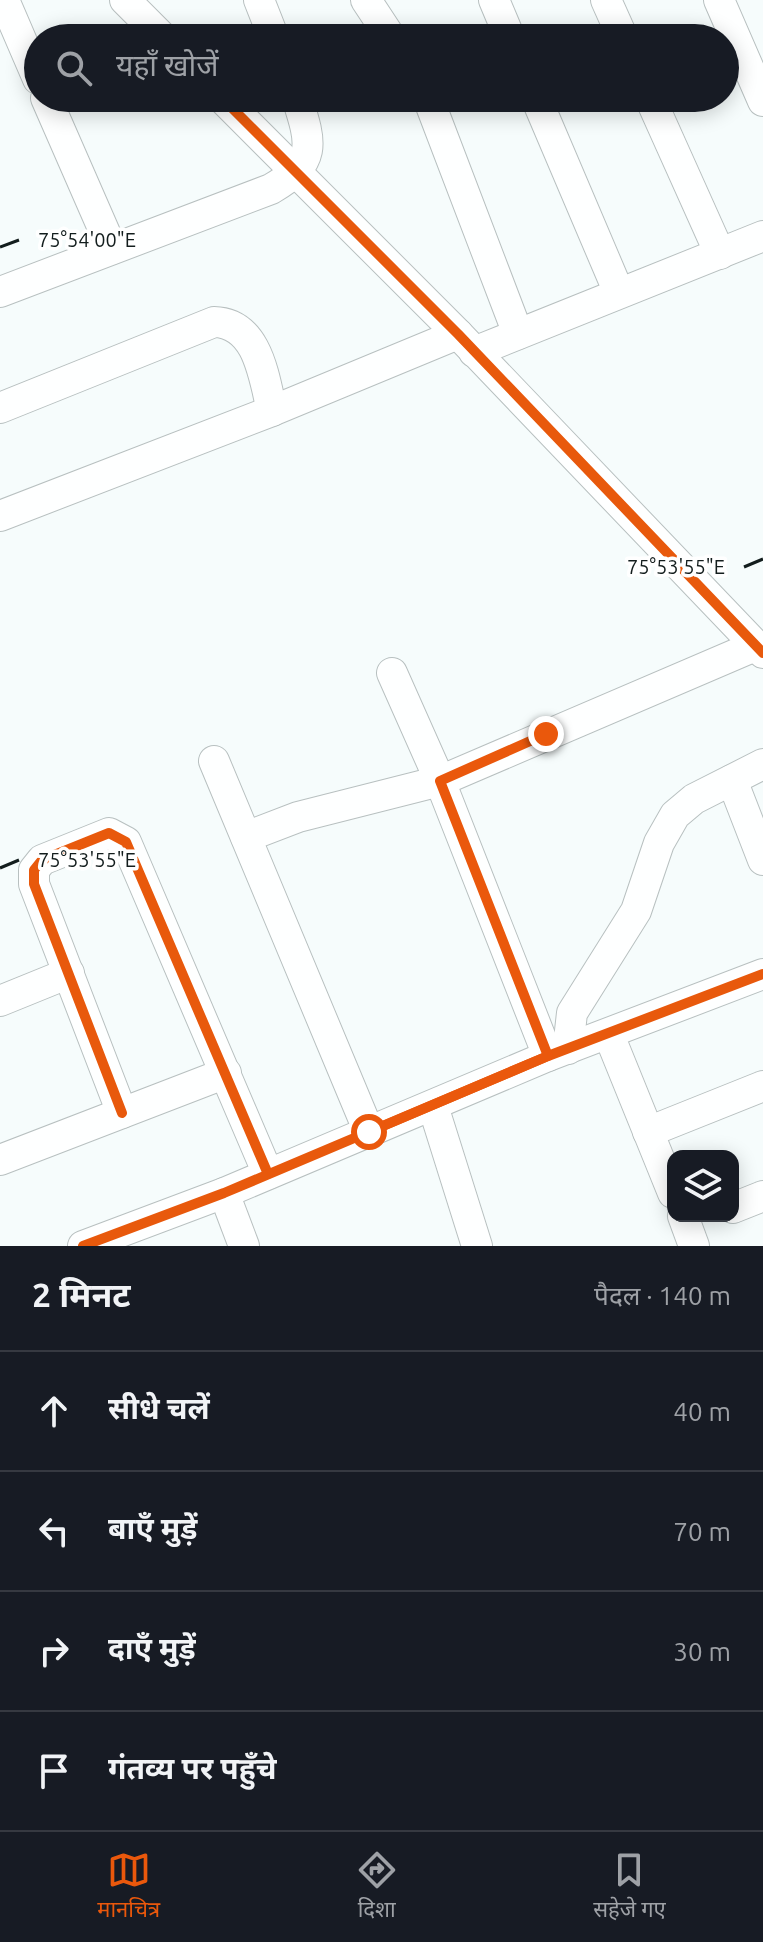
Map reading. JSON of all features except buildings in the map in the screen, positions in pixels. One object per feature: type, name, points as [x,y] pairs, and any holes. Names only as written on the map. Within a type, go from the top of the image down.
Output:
[{"type":"street","points":[[4,0],[24,46]]},
{"type":"street","points":[[125,0],[149,24]]},
{"type":"street","points":[[259,0],[268,24]]},
{"type":"street","points":[[366,0],[382,24]]},
{"type":"street","points":[[494,0],[504,24]]},
{"type":"street","points":[[606,0],[617,24]]},
{"type":"street","points":[[719,0],[729,24]]},
{"type":"street","points":[[739,46],[763,101]]},
{"type":"street","points":[[52,112],[112,249]]},
{"type":"street","points":[[236,112],[466,343],[759,649],[440,781],[298,817],[246,837]]},
{"type":"street","points":[[3,282],[112,249],[271,189],[297,174],[306,157],[308,131],[302,112]]},
{"type":"street","points":[[433,112],[518,334]]},
{"type":"street","points":[[542,112],[619,293]]},
{"type":"street","points":[[656,112],[720,254]]},
{"type":"street","points":[[0,516],[272,411],[466,343],[518,334],[763,236]]},
{"type":"street","points":[[0,408],[214,322],[229,323],[240,330],[251,345],[263,371],[272,411]]},
{"type":"street","points":[[392,673],[558,1053]]},
{"type":"street","points":[[214,761],[369,1132]]},
{"type":"street","points":[[558,1053],[572,1013],[636,911],[659,843],[675,815],[694,799],[763,764]]},
{"type":"street","points":[[732,780],[763,860]]},
{"type":"street","points":[[122,1113],[34,884],[34,870],[42,860],[96,836],[118,835],[126,842],[268,1174]]},
{"type":"street","points":[[0,1001],[69,973]]},
{"type":"street","points":[[97,1244],[558,1053],[763,974]]},
{"type":"street","points":[[609,1035],[667,1178]]},
{"type":"street","points":[[0,1160],[226,1073]]},
{"type":"street","points":[[648,1132],[763,1086]]},
{"type":"street","points":[[433,1106],[477,1246]]},
{"type":"street","points":[[224,1193],[244,1246]]},
{"type":"street","points":[[739,1206],[763,1196]]},
{"type":"cycle path","points":[[236,112],[458,334],[763,653]]},
{"type":"cycle path","points":[[122,1113],[34,884],[34,870],[42,860],[109,833],[126,842],[268,1174]]},
{"type":"cycle path","points":[[83,1246],[224,1193],[548,1056],[763,974]]},
{"type":"route","points":[[369,1132],[548,1056],[440,781],[546,734]]}]
